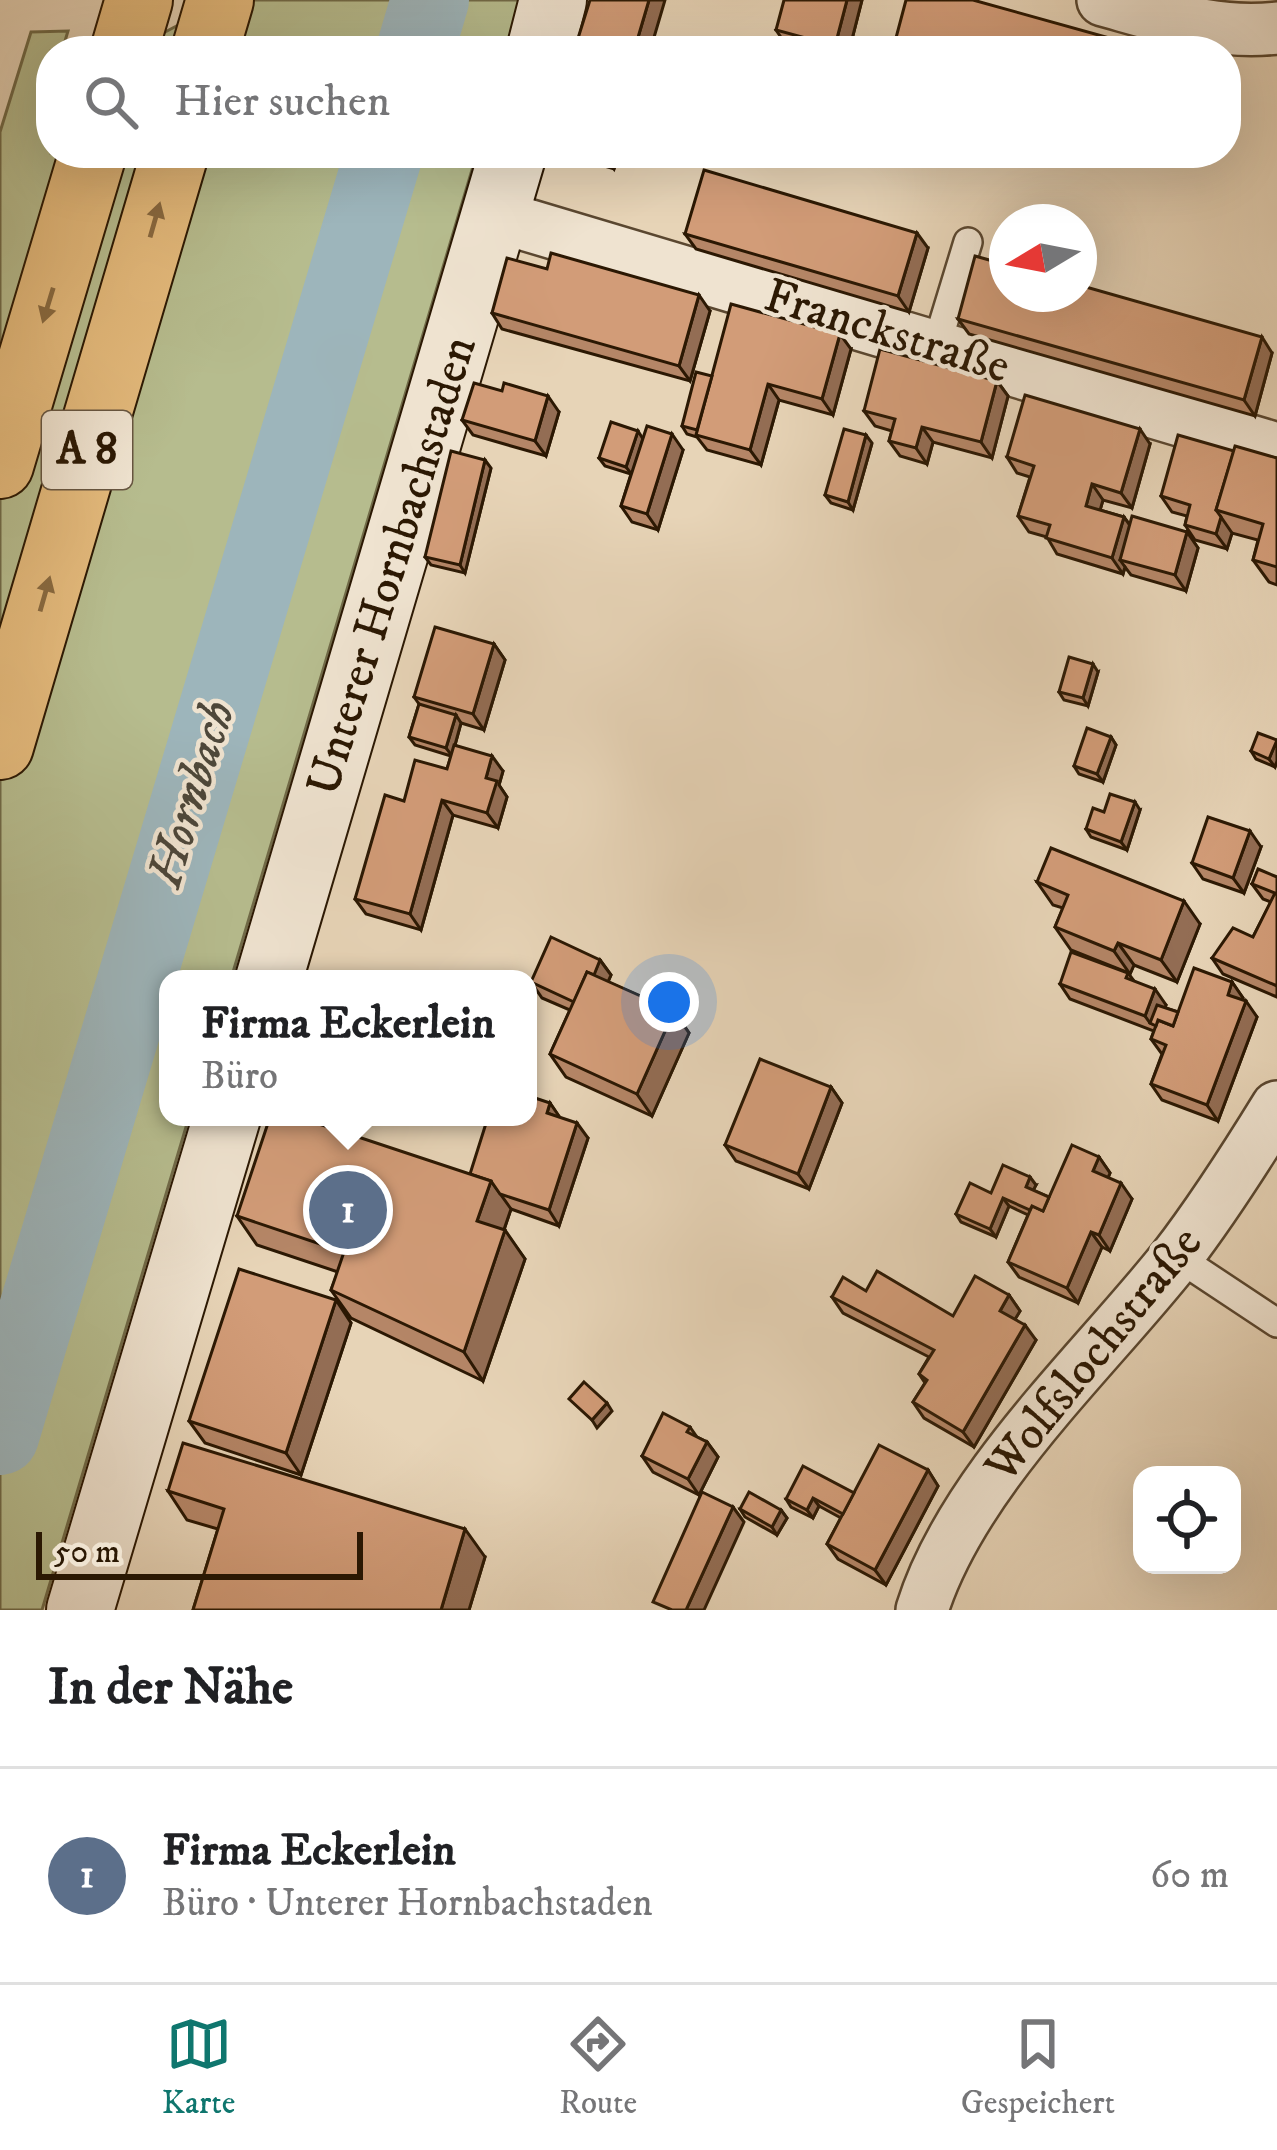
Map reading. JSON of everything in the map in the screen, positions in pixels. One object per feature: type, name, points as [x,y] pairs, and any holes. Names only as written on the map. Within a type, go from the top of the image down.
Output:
[{"type":"highway","points":[[129,36],[140,0]]},
{"type":"highway","name":"A 8","points":[[0,465],[89,168]]},
{"type":"highway","name":"A 8","points":[[0,746],[171,168]]},
{"type":"street","points":[[544,36],[553,0]]},
{"type":"street","points":[[1103,0],[1212,28],[1277,28]]},
{"type":"street","name":"Unterer Hornbachstaden","points":[[271,970],[509,168]]},
{"type":"street","name":"Franckstraße","points":[[497,215],[1277,449]]},
{"type":"street","name":"Wolfslochstraße","points":[[922,1610],[988,1483],[1176,1256],[1277,1106]]},
{"type":"street","points":[[80,1610],[224,1126]]},
{"type":"lane","points":[[936,346],[968,242]]},
{"type":"lane","points":[[1176,1256],[1277,1323]]},
{"type":"green space","points":[[226,0],[523,0],[512,36],[158,36]]},
{"type":"green space","points":[[68,31],[66,36],[36,36],[36,168],[473,168],[234,970],[159,970],[159,1126],[186,1126],[42,1610],[0,1610],[0,132],[31,32]]},
{"type":"building","points":[[590,0],[649,0],[638,36],[579,36]]},
{"type":"building","points":[[784,0],[847,0],[838,36],[798,36],[776,30]]},
{"type":"building","points":[[906,0],[973,0],[1102,36],[896,36]]},
{"type":"building","points":[[704,170],[917,233],[898,296],[685,234]]},
{"type":"building","points":[[551,253],[699,295],[679,366],[492,313],[507,258],[547,269]]},
{"type":"building","points":[[975,256],[989,260],[989,312],[1097,312],[1097,290],[1262,337],[1244,400],[958,319]]},
{"type":"building","points":[[731,304],[840,334],[822,399],[768,384],[750,450],[696,435]]},
{"type":"building","points":[[880,349],[997,381],[981,442],[922,427],[916,448],[889,441],[895,419],[864,411]]},
{"type":"building","points":[[696,372],[712,376],[697,430],[682,426]]},
{"type":"building","points":[[474,383],[502,391],[504,383],[548,396],[535,441],[462,420]]},
{"type":"building","points":[[1025,395],[1140,429],[1121,493],[1092,484],[1086,506],[1124,517],[1112,558],[1046,538],[1050,525],[1018,516],[1034,466],[1007,457]]},
{"type":"building","points":[[611,422],[638,431],[626,467],[599,458]]},
{"type":"building","points":[[647,426],[672,434],[647,514],[621,506]]},
{"type":"building","points":[[844,429],[866,435],[848,502],[825,495]]},
{"type":"building","points":[[1178,435],[1234,451],[1216,510],[1221,517],[1216,534],[1185,525],[1190,505],[1161,496]]},
{"type":"building","points":[[1235,446],[1277,458],[1277,567],[1253,560],[1263,524],[1216,510]]},
{"type":"building","points":[[451,451],[485,460],[460,565],[425,557]]},
{"type":"building","points":[[1132,516],[1187,532],[1175,575],[1120,560]]},
{"type":"building","points":[[435,627],[494,644],[473,714],[414,697]]},
{"type":"building","points":[[1069,657],[1093,664],[1083,698],[1059,692]]},
{"type":"building","points":[[419,704],[456,715],[446,748],[409,737]]},
{"type":"building","points":[[1087,728],[1111,737],[1097,774],[1074,766]]},
{"type":"building","points":[[1258,733],[1277,740],[1269,759],[1251,751]]},
{"type":"building","points":[[454,745],[492,756],[486,778],[497,781],[487,813],[442,800],[410,914],[355,899],[385,795],[404,801],[415,760],[447,769]]},
{"type":"building","points":[[1110,794],[1135,802],[1121,842],[1086,829],[1093,808],[1104,812]]},
{"type":"building","points":[[1208,817],[1250,831],[1233,878],[1192,863]]},
{"type":"building","points":[[1051,848],[1184,901],[1161,960],[1118,943],[1114,951],[1055,927],[1068,895],[1037,882]]},
{"type":"building","points":[[1258,869],[1277,877],[1277,986],[1212,958],[1233,928],[1253,937],[1275,893],[1252,884]]},
{"type":"building","points":[[551,937],[600,960],[594,975],[587,972],[574,1002],[537,985],[536,970]]},
{"type":"building","points":[[1071,952],[1128,973],[1126,978],[1155,989],[1145,1016],[1060,984]]},
{"type":"building","points":[[1194,968],[1232,982],[1228,995],[1246,1001],[1207,1105],[1151,1084],[1166,1045],[1151,1039],[1158,1020],[1173,1026]]},
{"type":"building","points":[[587,972],[674,1011],[637,1094],[550,1054]]},
{"type":"building","points":[[1157,1005],[1178,1012],[1173,1026],[1158,1020],[1156,1026],[1150,1023]]},
{"type":"building","points":[[760,1059],[831,1087],[798,1174],[725,1145]]},
{"type":"building","points":[[537,1099],[550,1103],[547,1113],[577,1123],[549,1210],[500,1194],[491,1181],[470,1174],[485,1126],[537,1126]]},
{"type":"building","points":[[267,1126],[325,1126],[491,1181],[477,1221],[505,1230],[464,1352],[331,1290],[344,1252],[237,1216]]},
{"type":"building","points":[[1072,1145],[1099,1157],[1093,1171],[1121,1183],[1099,1235],[1091,1232],[1067,1288],[1008,1262],[1032,1206],[1043,1211]]},
{"type":"building","points":[[1003,1165],[1030,1177],[1026,1187],[1049,1197],[1043,1211],[1003,1198],[990,1229],[956,1214],[970,1183],[991,1193]]},
{"type":"building","points":[[239,1269],[336,1300],[286,1453],[189,1421]]},
{"type":"building","points":[[877,1271],[953,1316],[975,1276],[1009,1295],[1000,1311],[1025,1325],[963,1432],[913,1402],[927,1380],[919,1374],[934,1350],[832,1297],[843,1277],[866,1291]]},
{"type":"building","points":[[584,1382],[607,1403],[592,1420],[569,1399]]},
{"type":"building","points":[[663,1413],[707,1442],[688,1479],[642,1456]]},
{"type":"building","points":[[183,1443],[465,1529],[441,1610],[193,1610],[224,1509],[168,1491]]},
{"type":"building","points":[[879,1445],[928,1470],[875,1570],[827,1544]]},
{"type":"building","points":[[803,1466],[854,1493],[843,1514],[813,1498],[807,1510],[786,1499]]},
{"type":"building","points":[[702,1492],[733,1507],[686,1610],[672,1610],[653,1602]]},
{"type":"building","points":[[749,1492],[781,1510],[772,1527],[740,1509]]},
{"type":"waterway","name":"Hornbach","points":[[419,36],[430,0]]},
{"type":"waterway","name":"Hornbach","points":[[0,1436],[380,168]]},
{"type":"place","name":"Firma Eckerlein","points":[[348,1210]]}]
